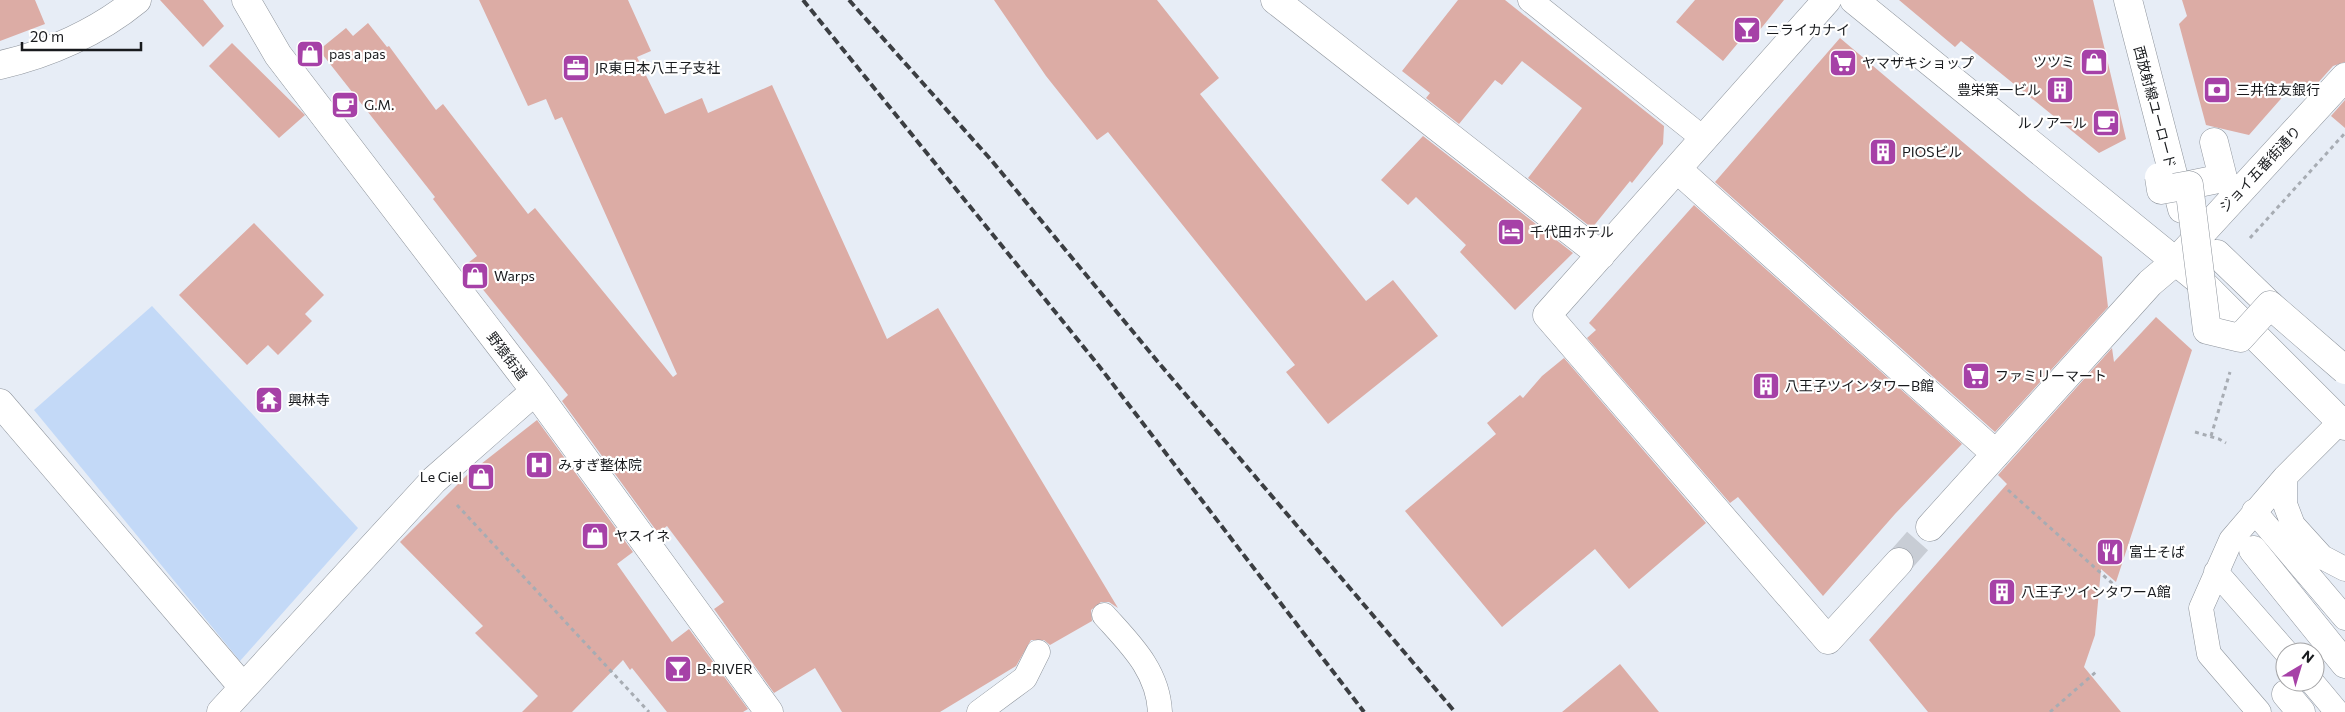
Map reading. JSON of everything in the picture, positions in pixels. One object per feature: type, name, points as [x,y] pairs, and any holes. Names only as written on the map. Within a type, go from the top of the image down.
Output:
[{"type":"street","points":[[0,65],[45,52],[88,32],[137,0]]},
{"type":"street","name":"野猿街道","points":[[246,0],[278,55],[535,392],[768,712]]},
{"type":"street","points":[[1275,0],[1601,254]]},
{"type":"street","points":[[1827,0],[1547,315],[1828,640],[1898,562]]},
{"type":"street","points":[[1854,0],[2186,258],[2201,282],[2343,423]]},
{"type":"street","name":"西放射線ユーロード","points":[[2128,0],[2183,214]]},
{"type":"street","name":"ジョイ五番街通り","points":[[1930,527],[2150,284],[2186,258],[2345,77]]},
{"type":"street","points":[[2159,177],[2161,190],[2200,178],[2223,178],[2214,142]]},
{"type":"street","points":[[1677,169],[1990,461]]},
{"type":"street","points":[[2200,178],[2186,258],[2207,330],[2240,338],[2270,305]]},
{"type":"street","points":[[2186,258],[2217,254],[2270,305],[2345,370]]},
{"type":"street","points":[[221,712],[242,686],[434,480],[535,392]]},
{"type":"street","points":[[0,403],[242,686]]},
{"type":"street","points":[[2253,550],[2345,664]]},
{"type":"lane","points":[[1530,0],[1704,139]]},
{"type":"lane","points":[[2259,712],[2209,654],[2201,608],[2231,540],[2284,478],[2343,423]]},
{"type":"lane","points":[[2284,478],[2286,504],[2293,524],[2322,556],[2345,568]]},
{"type":"lane","points":[[2254,511],[2345,618]]},
{"type":"lane","points":[[2216,572],[2277,642]]},
{"type":"lane","points":[[1104,615],[1145,661],[1160,695],[1160,712]]},
{"type":"lane","points":[[980,712],[1025,678],[1038,652]]},
{"type":"lane","points":[[2321,692],[2338,712]]},
{"type":"path","points":[[2244,244],[2345,133]]},
{"type":"path","points":[[2211,436],[2240,338]]},
{"type":"path","points":[[2195,432],[2211,436],[2226,443]]},
{"type":"path","points":[[1990,461],[2122,592]]},
{"type":"path","points":[[434,480],[649,712]]},
{"type":"path","points":[[2050,712],[2097,671]]},
{"type":"shaded area","points":[[152,306],[358,528],[240,661],[34,410]]},
{"type":"building","points":[[0,0],[35,0],[45,24],[0,41]]},
{"type":"building","points":[[160,0],[203,0],[224,26],[203,47]]},
{"type":"building","points":[[479,0],[628,0],[651,51],[637,57],[665,114],[702,98],[708,113],[772,85],[887,339],[938,308],[1118,608],[1109,602],[1101,602],[1091,610],[1092,621],[1050,645],[1044,640],[1031,640],[1016,666],[940,712],[842,712],[815,668],[774,693],[714,609],[724,602],[667,526],[658,533],[562,401],[568,395],[464,266],[477,256],[433,199],[435,197],[319,50],[346,28],[353,36],[368,23],[387,47],[389,46],[436,110],[443,104],[528,214],[535,208],[673,377],[677,374],[562,117],[555,120],[546,99],[528,106]]},
{"type":"building","points":[[994,0],[1157,0],[1219,78],[1200,94],[1366,301],[1393,280],[1438,336],[1328,424],[1286,372],[1295,365],[1108,132],[1097,140],[1046,76]]},
{"type":"building","points":[[1458,0],[1505,0],[1664,126],[1663,144],[1632,183],[1630,181],[1592,228],[1528,178],[1582,108],[1522,61],[1502,85],[1495,80],[1459,124],[1426,98],[1430,93],[1402,71]]},
{"type":"building","points":[[1695,0],[1784,0],[1750,42],[1743,37],[1723,61],[1676,22]]},
{"type":"building","points":[[1899,0],[2093,0],[2126,139],[2099,153],[1961,41],[1955,47]]},
{"type":"building","points":[[2182,0],[2345,0],[2345,62],[2333,66],[2307,95],[2294,84],[2249,135],[2206,125],[2179,24],[2187,16]]},
{"type":"building","points":[[1840,38],[2030,199],[2102,257],[2108,307],[1995,432],[1715,182]]},
{"type":"building","points":[[232,43],[305,115],[279,138],[209,66]]},
{"type":"building","points":[[2345,100],[2345,128],[2331,116]]},
{"type":"building","points":[[1423,136],[1573,253],[1515,310],[1460,252],[1466,245],[1416,197],[1408,205],[1381,180]]},
{"type":"building","name":"八王子ツインタワーB館","points":[[1694,205],[1962,444],[1895,514],[1823,596],[1738,497],[1730,503],[1587,338],[1596,330],[1589,323]]},
{"type":"building","points":[[254,223],[324,295],[305,314],[312,321],[278,355],[268,345],[247,365],[179,295]]},
{"type":"building","points":[[2156,317],[2192,350],[2116,582],[2101,569],[2095,635],[2084,667],[2121,712],[1928,712],[1869,640],[2007,484],[1998,475],[2112,348],[2114,362]]},
{"type":"building","points":[[1564,358],[1706,523],[1629,589],[1595,549],[1502,627],[1405,511],[1496,434],[1487,423],[1520,395],[1523,398],[1542,376]]},
{"type":"building","points":[[537,420],[633,552],[617,564],[672,642],[689,629],[748,709],[743,712],[667,712],[632,668],[630,670],[623,660],[572,712],[522,712],[538,696],[475,633],[483,626],[400,542],[467,475]]},
{"type":"building","points":[[1620,664],[1659,712],[1562,712]]},
{"type":"tunnel","points":[[1899,562],[1930,527]]},
{"type":"railway","points":[[803,0],[1099,366],[1364,712]]},
{"type":"railway","points":[[849,0],[992,161],[1158,362],[1455,712]]},
{"type":"place","name":"ニライカナイ","points":[[1747,30]]},
{"type":"place","name":"pas a pas","points":[[310,54]]},
{"type":"place","name":"ツツミ","points":[[2094,62]]},
{"type":"place","name":"ヤマザキショップ","points":[[1843,63]]},
{"type":"place","name":"JR東日本八王子支社","points":[[576,68]]},
{"type":"place","name":"豊栄第一ビル","points":[[2060,90]]},
{"type":"place","name":"三井住友銀行","points":[[2217,90]]},
{"type":"place","name":"G.M.","points":[[345,105]]},
{"type":"place","name":"ルノアール","points":[[2106,123]]},
{"type":"place","name":"PIOSビル","points":[[1883,152]]},
{"type":"place","name":"千代田ホテル","points":[[1511,232]]},
{"type":"place","name":"Warps","points":[[475,276]]},
{"type":"place","name":"ファミリーマート","points":[[1976,376]]},
{"type":"place","name":"八王子ツインタワーB館","points":[[1766,386]]},
{"type":"place","name":"興林寺","points":[[269,400]]},
{"type":"place","name":"みすぎ整体院","points":[[539,465]]},
{"type":"place","name":"Le Ciel","points":[[481,477]]},
{"type":"place","name":"ヤスイネ","points":[[595,536]]},
{"type":"place","name":"富士そば","points":[[2110,552]]},
{"type":"place","name":"八王子ツインタワーA館","points":[[2002,592]]},
{"type":"place","name":"B-RIVER","points":[[678,669]]}]
